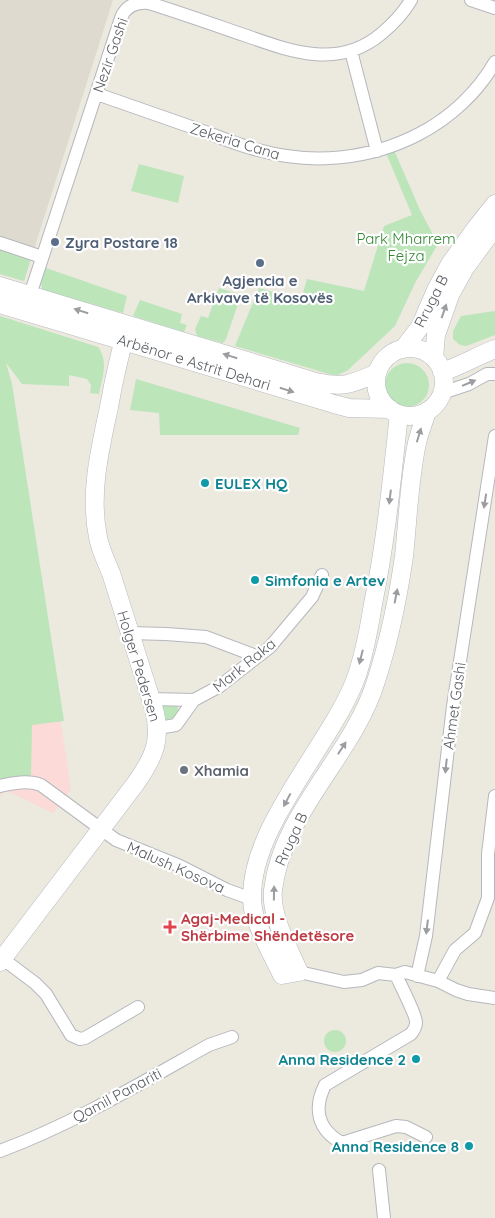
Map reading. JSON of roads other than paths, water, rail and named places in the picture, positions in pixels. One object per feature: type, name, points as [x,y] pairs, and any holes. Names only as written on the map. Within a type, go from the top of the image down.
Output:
[{"type":"main road","name":"Rruga B","points":[[403,349],[420,327],[450,264],[495,204]]},
{"type":"main road","name":"Rruga B","points":[[438,365],[436,335],[450,295],[465,268],[495,226]]},
{"type":"main road","name":"Arbënor e Astrit Dehari","points":[[0,286],[30,295],[125,333],[334,404],[349,408],[394,411]]},
{"type":"main road","name":"Arbënor e Astrit Dehari","points":[[0,304],[328,384],[352,384],[377,373]]},
{"type":"main road","name":"Holger Pedersen","points":[[1,961],[149,765],[154,751],[158,728],[151,699],[98,536],[95,499],[98,460],[118,356],[125,333]]},
{"type":"main road","points":[[438,365],[444,382],[442,393],[435,405],[427,411],[412,416],[394,411],[383,402],[378,393],[377,373],[386,358],[393,352],[403,349],[421,350],[438,365],[453,369],[480,354],[495,349]]},
{"type":"main road","name":"Rruga B","points":[[394,411],[383,554],[370,622],[356,678],[341,710],[296,782],[266,839],[257,866],[252,900],[253,911],[282,975],[299,972],[274,910],[272,892],[276,870],[285,845],[314,792],[362,718],[376,682],[390,628],[403,557],[417,442],[427,411]]},
{"type":"street","name":"Nezir Gashi","points":[[30,295],[123,13],[133,5],[142,3],[156,5],[296,52],[336,55],[363,46],[388,28],[398,19],[411,0]]},
{"type":"street","points":[[471,0],[495,8]]},
{"type":"street","points":[[351,51],[377,151]]},
{"type":"street","name":"Zekeria Cana","points":[[97,94],[257,150],[303,159],[328,159],[377,151],[412,138],[449,114],[480,84],[495,62]]},
{"type":"street","points":[[0,243],[42,256]]},
{"type":"street","points":[[442,393],[469,384],[487,374],[495,374]]},
{"type":"street","name":"Ahmet Gashi","points":[[417,976],[426,936],[453,706],[495,436]]},
{"type":"street","name":"Mark Raka","points":[[158,728],[176,725],[194,700],[220,686],[256,656],[270,647],[312,597],[322,575]]},
{"type":"street","points":[[129,633],[206,637],[256,656]]},
{"type":"street","name":"Mark Raka","points":[[151,699],[194,700]]},
{"type":"street","name":"Malush Kosova","points":[[0,786],[20,782],[41,785],[101,830],[123,843],[180,866],[227,890],[252,900]]},
{"type":"street","points":[[438,981],[456,950],[475,932],[488,898],[488,854],[495,796]]},
{"type":"street","points":[[1,961],[36,983],[46,994],[74,1038],[86,1038],[138,1007]]},
{"type":"street","points":[[299,972],[344,982],[362,980],[378,973],[396,975],[405,972],[438,981],[456,990],[495,998]]},
{"type":"street","points":[[396,975],[416,1016],[417,1026],[411,1034],[325,1086],[319,1098],[318,1111],[332,1137],[342,1143],[396,1126],[406,1127],[426,1137]]},
{"type":"street","name":"Qamil Panariti","points":[[0,1151],[30,1140],[71,1121],[209,1045],[232,1037]]},
{"type":"street","points":[[379,1170],[384,1218]]},
{"type":"place","name":"Zyra Postare 18","points":[[55,242]]},
{"type":"place","name":"Agjencia e Arkivave të Kosovës","points":[[260,263]]},
{"type":"place","name":"EULEX HQ","points":[[205,483]]},
{"type":"place","name":"Simfonia e Artev","points":[[255,580]]},
{"type":"place","name":"Xhamia","points":[[184,770]]},
{"type":"place","name":"Agaj-Medical - Shërbime Shëndetësore","points":[[170,927]]},
{"type":"place","name":"Anna Residence 2","points":[[416,1059]]},
{"type":"place","name":"Anna Residence 8","points":[[469,1146]]},
{"type":"park label","name":"Park Mharrem Fejza","points":[[406,246]]}]
